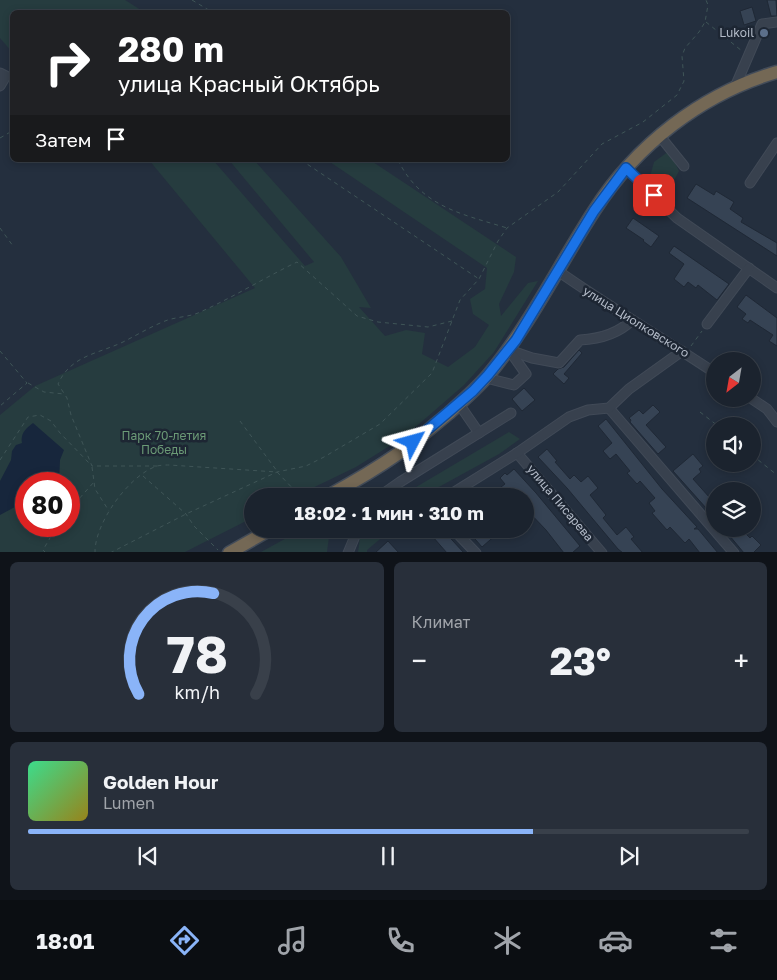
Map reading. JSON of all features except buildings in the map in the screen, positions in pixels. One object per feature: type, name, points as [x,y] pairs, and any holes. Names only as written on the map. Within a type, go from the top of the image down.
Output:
[{"type":"highway","points":[[342,488],[400,452],[459,404],[486,378],[516,340],[594,211],[626,168],[659,135],[687,115],[735,87],[777,72]]},
{"type":"highway","points":[[229,552],[254,538]]},
{"type":"street","points":[[735,87],[762,24],[777,22]]},
{"type":"street","points":[[0,86],[3,75]]},
{"type":"street","points":[[659,135],[684,166]]},
{"type":"street","points":[[750,183],[777,143]]},
{"type":"street","points":[[626,168],[677,218],[777,288]]},
{"type":"street","points":[[707,324],[749,268]]},
{"type":"street","name":"улица Циолковского","points":[[558,271],[706,367]]},
{"type":"street","points":[[509,350],[532,358],[559,363],[580,340],[598,339],[624,328],[632,320]]},
{"type":"street","points":[[486,378],[514,385],[526,374],[509,350]]},
{"type":"street","points":[[461,488],[517,453],[569,417],[588,410],[609,408],[629,389],[684,352]]},
{"type":"street","points":[[459,404],[479,433]]},
{"type":"street","points":[[761,405],[767,409],[777,422]]},
{"type":"street","points":[[609,408],[734,552]]},
{"type":"street","points":[[391,488],[511,413]]},
{"type":"street","name":"улица Писарева","points":[[517,453],[602,552]]},
{"type":"street","points":[[350,483],[353,488]]},
{"type":"street","points":[[348,552],[354,538]]},
{"type":"street","points":[[462,538],[476,552]]},
{"type":"path","points":[[192,0],[209,10]]},
{"type":"path","points":[[110,552],[277,472],[306,466],[380,424],[432,373],[460,300],[479,278],[498,241],[507,228],[558,192],[602,144],[643,122],[678,95],[684,81],[682,56],[685,48],[705,22],[708,5],[706,0]]},
{"type":"path","points":[[705,22],[748,56]]},
{"type":"path","points":[[304,162],[479,278]]},
{"type":"path","points":[[399,162],[423,193],[440,205],[461,215],[507,228]]},
{"type":"path","points":[[0,228],[13,246]]},
{"type":"path","points":[[109,512],[95,489],[92,466],[70,415],[65,395],[58,384],[64,372],[85,356],[121,343],[165,321],[195,314],[239,294],[260,279],[297,262],[357,316],[378,322],[428,327],[452,321]]},
{"type":"path","points":[[684,352],[707,324]]},
{"type":"path","points":[[0,351],[27,383],[44,392],[65,395]]},
{"type":"path","points":[[0,406],[27,383]]},
{"type":"path","points":[[700,412],[706,417]]},
{"type":"path","points":[[0,460],[28,417],[40,415],[51,421],[92,466],[157,466],[277,472]]},
{"type":"path","points":[[240,421],[277,472],[292,488]]},
{"type":"path","points":[[761,462],[777,475]]},
{"type":"path","points":[[95,552],[95,542],[104,519],[115,500],[142,475],[157,466]]},
{"type":"path","points":[[142,475],[186,514],[194,526],[221,552]]},
{"type":"path","points":[[80,498],[94,482]]},
{"type":"path","points":[[46,552],[43,550],[51,537]]},
{"type":"green space","points":[[0,0],[125,0],[141,10],[10,10],[10,50],[0,38]]},
{"type":"green space","points":[[669,151],[679,171],[665,197],[649,180],[654,162]]},
{"type":"green space","name":"Парк 70-летия Победы","points":[[151,162],[215,162],[305,266],[314,262],[231,162],[256,162],[341,257],[371,308],[359,307],[385,336],[406,330],[425,333],[422,354],[448,367],[475,347],[489,325],[473,314],[470,299],[485,289],[487,268],[330,162],[373,162],[516,257],[514,272],[499,304],[501,316],[528,283],[538,281],[494,352],[464,385],[404,437],[356,467],[313,488],[244,488],[244,522],[185,552],[0,552],[0,415],[35,386],[255,288]]},
{"type":"green space","points":[[509,432],[520,439],[499,454],[437,488],[414,488]]},
{"type":"green space","points":[[287,538],[329,538],[327,552],[261,552]]},
{"type":"green space","points":[[360,538],[381,538],[367,552],[358,552]]},
{"type":"water","points":[[33,423],[64,450],[60,460],[60,472],[15,472],[15,507],[0,515],[0,481],[11,460],[12,451],[16,445],[22,443],[22,437]]},
{"type":"place","name":"Lukoil","points":[[764,33]]},
{"type":"route","points":[[413,442],[473,391],[516,340],[594,211],[626,168],[654,195]]}]
